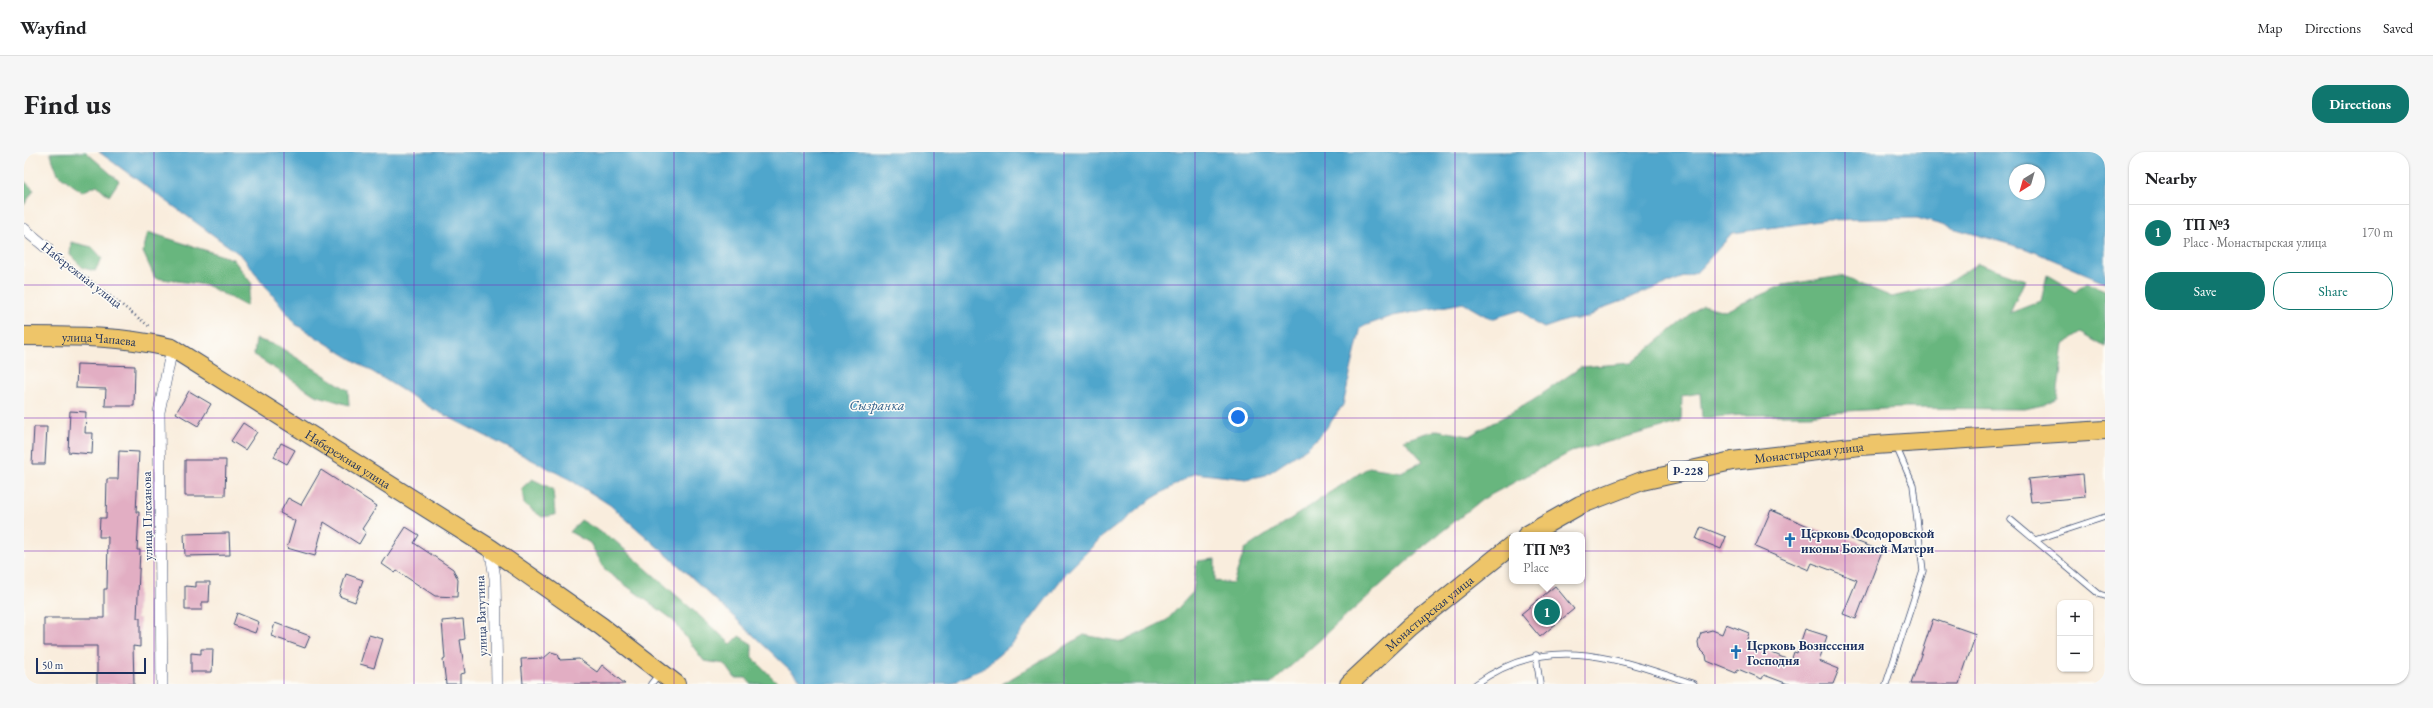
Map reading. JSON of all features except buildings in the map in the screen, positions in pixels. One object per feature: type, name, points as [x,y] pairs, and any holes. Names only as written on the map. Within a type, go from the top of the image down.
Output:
[{"type":"main road","name":"улица Чапаева","points":[[24,336],[103,337],[143,341],[172,348]]},
{"type":"main road","name":"Набережная улица","points":[[172,348],[490,548],[656,678],[676,684]]},
{"type":"main road","name":"Монастырская улица","points":[[1532,532],[1580,505],[1642,481],[1732,461],[1895,444],[2105,430]]},
{"type":"main road","name":"Монастырская улица","points":[[1349,684],[1410,627],[1509,547]]},
{"type":"street","name":"Набережная улица","points":[[24,230],[47,248]]},
{"type":"street","name":"улица Плеханова","points":[[162,684],[159,412],[172,348]]},
{"type":"street","name":"улица Ватутина","points":[[490,548],[495,578],[497,684]]},
{"type":"lane","points":[[1886,684],[1923,571],[1913,485],[1895,444]]},
{"type":"lane","points":[[2035,540],[2105,517]]},
{"type":"lane","points":[[2011,520],[2099,594],[2105,596]]},
{"type":"lane","points":[[1476,684],[1493,671],[1536,655],[1586,654],[1600,656],[1694,684]]},
{"type":"lane","points":[[1536,655],[1540,684]]},
{"type":"path","name":"Набережная улица","points":[[47,248],[152,329]]},
{"type":"green space","points":[[86,152],[119,181],[109,196],[97,185],[82,192],[58,174],[50,153]]},
{"type":"green space","points":[[24,181],[34,190],[24,205]]},
{"type":"green space","points":[[148,232],[233,259],[252,284],[246,306],[206,285],[155,278],[143,252]]},
{"type":"green space","points":[[71,242],[92,247],[102,258],[95,271],[83,268],[70,255]]},
{"type":"green space","points":[[1978,263],[2025,280],[2010,313],[2041,301],[2047,275],[2076,292],[2087,283],[2105,290],[2105,347],[2081,333],[2064,344],[2057,398],[2043,405],[2025,409],[1902,408],[1829,412],[1810,415],[1743,415],[1702,418],[1700,393],[1682,396],[1681,422],[1571,452],[1483,499],[1425,545],[1271,684],[1002,684],[1084,635],[1122,642],[1167,620],[1193,592],[1197,561],[1215,559],[1215,581],[1233,583],[1245,549],[1369,467],[1401,472],[1423,461],[1404,440],[1437,430],[1469,436],[1532,401],[1581,367],[1631,363],[1702,305],[1725,311],[1783,285],[1841,276],[1892,297],[1946,284]]},
{"type":"green space","points":[[256,339],[278,346],[348,390],[349,405],[315,395],[254,355]]},
{"type":"green space","points":[[532,479],[553,489],[555,515],[542,517],[524,504],[522,488]]},
{"type":"green space","points":[[581,520],[614,540],[731,644],[739,636],[752,644],[752,657],[779,684],[751,684],[746,678],[735,678],[725,664],[704,661],[672,619],[606,571],[590,543],[570,532]]},
{"type":"water","name":"Сызранка","points":[[99,152],[2105,152],[2105,282],[2030,250],[1917,218],[1827,220],[1733,233],[1697,272],[1603,308],[1587,318],[1567,320],[1544,328],[1533,322],[1521,310],[1491,319],[1463,303],[1393,316],[1361,327],[1343,405],[1325,430],[1308,447],[1266,475],[1246,479],[1195,473],[1150,500],[1102,537],[1066,573],[1013,643],[983,668],[950,684],[805,684],[686,572],[610,505],[569,479],[431,408],[295,324],[242,256]]},
{"type":"place","name":"Церковь Феодоровской иконы Божией Матери","points":[[1790,540]]},
{"type":"place","name":"ТП №3","points":[[1547,612]]},
{"type":"place","name":"Церковь Вознесения Господня","points":[[1736,652]]}]
